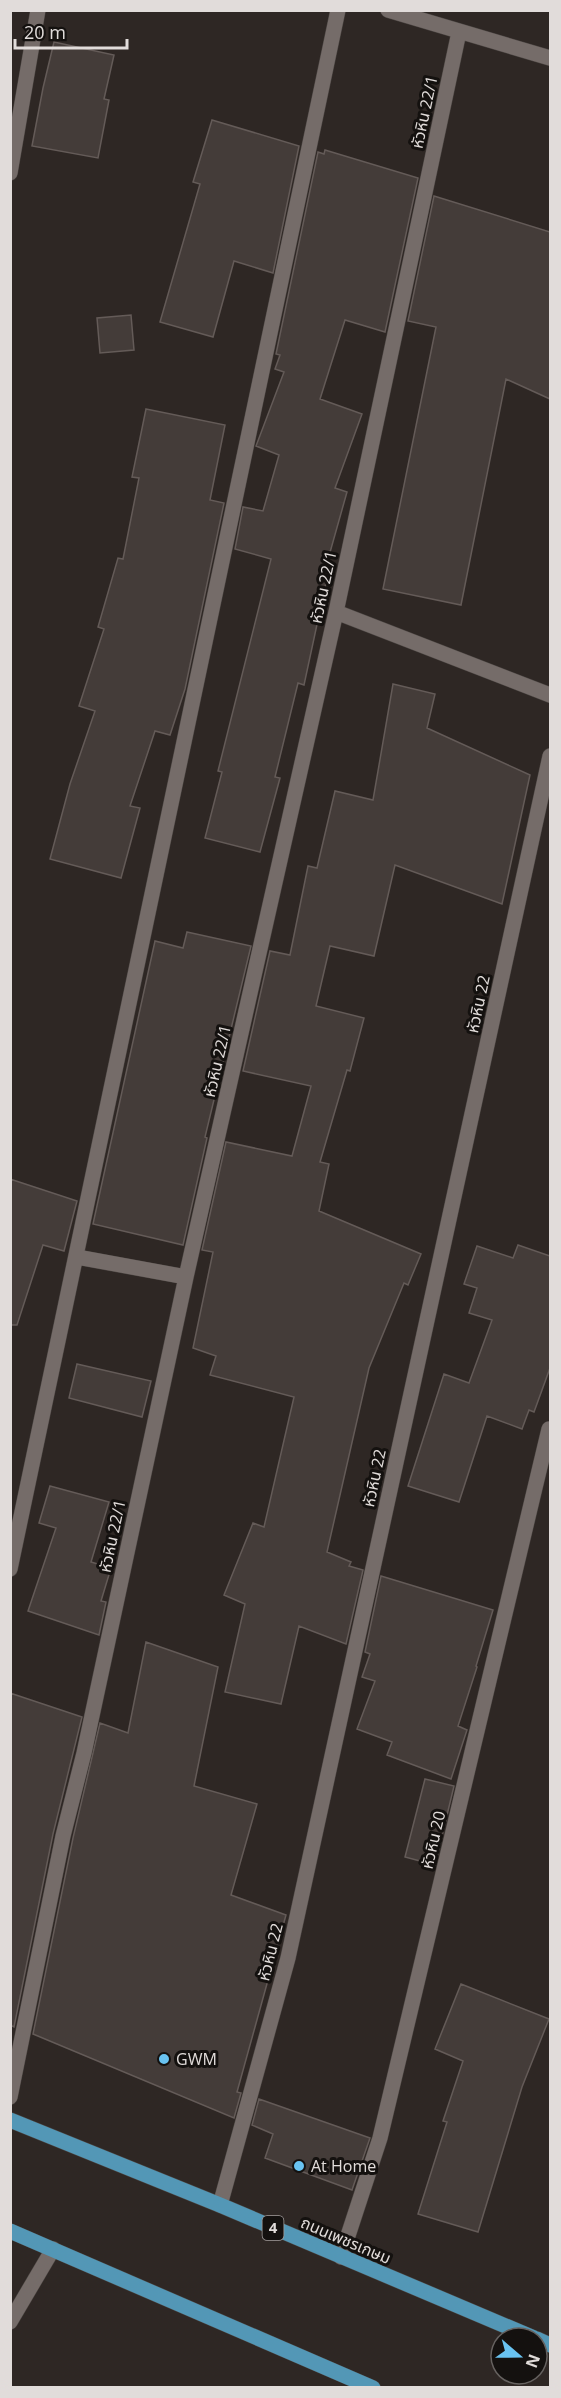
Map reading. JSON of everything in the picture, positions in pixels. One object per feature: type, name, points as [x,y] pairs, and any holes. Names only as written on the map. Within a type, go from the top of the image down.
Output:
[{"type":"main road","name":"ถนนเพชรเกษม","points":[[10,2120],[220,2205],[505,2326]]},
{"type":"main road","points":[[10,2231],[373,2388]]},
{"type":"street","points":[[10,173],[38,10]]},
{"type":"street","points":[[10,1569],[338,10]]},
{"type":"street","points":[[388,10],[550,58]]},
{"type":"street","name":"หัวหิน 22/1","points":[[10,2097],[63,1836],[84,1753],[186,1277],[336,612],[459,32]]},
{"type":"street","points":[[336,612],[550,695]]},
{"type":"street","name":"หัวหิน 22","points":[[220,2205],[288,1958],[550,756]]},
{"type":"street","points":[[77,1257],[186,1277]]},
{"type":"street","name":"หัวหิน 20","points":[[341,2257],[380,2138],[549,1429]]},
{"type":"street","points":[[10,2322],[53,2249]]},
{"type":"building","points":[[54,42],[114,55],[104,99],[109,100],[98,158],[32,146]]},
{"type":"building","points":[[212,120],[299,146],[273,273],[234,261],[213,337],[160,322],[200,184],[193,182]]},
{"type":"building","points":[[325,150],[418,178],[385,332],[345,320],[320,399],[362,414],[335,488],[347,492],[327,563],[330,564],[304,685],[298,683],[275,777],[280,778],[260,852],[205,838],[222,772],[218,771],[271,559],[235,549],[243,507],[263,511],[279,455],[256,446],[284,372],[275,369],[280,355],[276,354],[318,152],[324,154]]},
{"type":"building","points":[[434,196],[550,232],[550,399],[506,379],[461,605],[383,589],[436,327],[408,321]]},
{"type":"building","points":[[131,315],[134,350],[100,353],[97,318]]},
{"type":"building","points":[[146,409],[225,425],[210,500],[224,503],[185,689],[170,735],[155,731],[130,806],[140,808],[121,878],[50,859],[70,784],[95,711],[79,706],[104,629],[98,627],[118,558],[123,559],[139,478],[132,477]]},
{"type":"building","points":[[393,684],[435,694],[427,728],[530,775],[502,904],[395,865],[374,956],[330,946],[316,1006],[364,1018],[350,1071],[347,1070],[320,1162],[329,1164],[319,1211],[421,1254],[408,1285],[404,1283],[369,1368],[327,1552],[351,1562],[349,1566],[363,1570],[346,1644],[299,1626],[281,1704],[225,1692],[245,1604],[224,1595],[253,1523],[264,1527],[294,1397],[210,1375],[216,1356],[193,1348],[213,1252],[202,1250],[226,1142],[292,1156],[311,1086],[243,1071],[270,951],[290,955],[308,866],[317,868],[335,791],[373,800]]},
{"type":"building","points":[[187,932],[251,946],[205,1137],[207,1138],[183,1245],[93,1224],[155,941],[183,948]]},
{"type":"building","points":[[10,1179],[77,1201],[64,1251],[43,1245],[17,1325],[10,1325]]},
{"type":"building","points":[[518,1245],[550,1256],[550,1368],[534,1412],[529,1410],[522,1429],[487,1416],[459,1502],[408,1486],[444,1374],[469,1383],[492,1320],[469,1313],[477,1288],[464,1284],[477,1246],[513,1258]]},
{"type":"building","points":[[77,1364],[151,1381],[142,1417],[69,1398]]},
{"type":"building","points":[[50,1486],[109,1502],[91,1562],[111,1568],[101,1601],[106,1602],[99,1635],[28,1611],[56,1528],[39,1523]]},
{"type":"building","points":[[381,1576],[493,1610],[458,1726],[467,1730],[451,1779],[387,1755],[392,1742],[357,1729],[375,1681],[362,1677],[370,1654],[365,1652]]},
{"type":"building","points":[[146,1642],[218,1667],[194,1786],[257,1804],[231,1895],[286,1915],[237,2092],[241,2093],[234,2118],[33,2034],[73,1838],[100,1723],[128,1733]]},
{"type":"building","points":[[10,1693],[82,1717],[53,1834],[14,2027],[10,2025]]},
{"type":"building","points":[[425,1779],[454,1786],[435,1865],[405,1857]]},
{"type":"building","points":[[461,1984],[549,2019],[522,2087],[478,2232],[418,2214],[447,2122],[443,2121],[463,2061],[435,2049]]},
{"type":"building","points":[[259,2099],[370,2138],[352,2190],[265,2158],[273,2134],[252,2125]]},
{"type":"place","name":"GWM","points":[[164,2059]]},
{"type":"place","name":"At Home","points":[[299,2166]]}]
